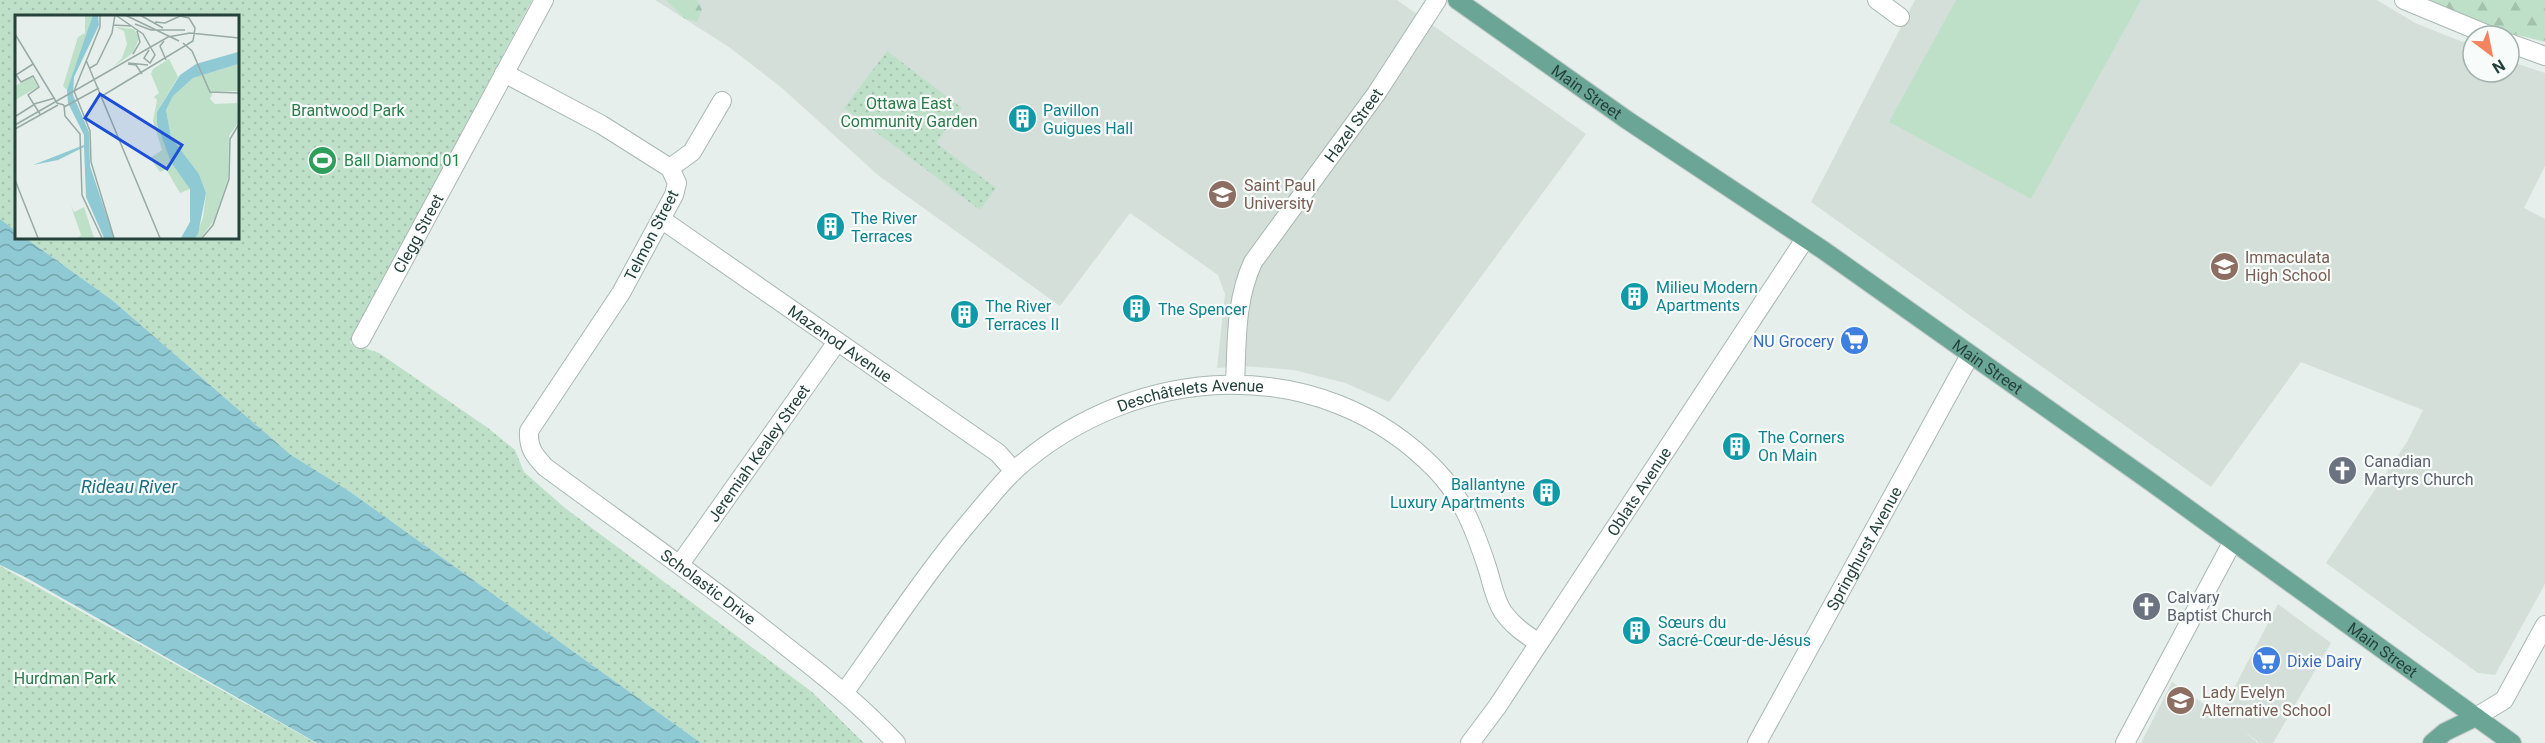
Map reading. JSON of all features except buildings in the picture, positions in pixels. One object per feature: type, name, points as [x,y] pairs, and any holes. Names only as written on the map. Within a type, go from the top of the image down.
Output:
[{"type":"main road","name":"Main Street","points":[[1457,0],[1627,120],[1805,239],[1970,355],[2233,541],[2512,743]]},
{"type":"main road","points":[[2432,743],[2445,732],[2476,717]]},
{"type":"street","name":"Clegg Street","points":[[361,339],[544,0]]},
{"type":"street","name":"Hazel Street","points":[[1235,384],[1240,301],[1243,284],[1253,262],[1376,94],[1437,0]]},
{"type":"street","points":[[1877,0],[1900,17]]},
{"type":"street","points":[[2404,0],[2462,24]]},
{"type":"street","points":[[2521,47],[2544,56]]},
{"type":"street","name":"Telmon Street","points":[[504,73],[602,125],[670,168],[678,183],[621,293],[529,431]]},
{"type":"street","points":[[670,168],[692,152],[722,101]]},
{"type":"street","name":"Mazenod Avenue","points":[[661,219],[998,453],[1014,471]]},
{"type":"street","name":"Oblats Avenue","points":[[1470,743],[1539,643],[1805,239]]},
{"type":"street","name":"Jeremiah Kealey Street","points":[[680,564],[837,342]]},
{"type":"street","name":"Springhurst Avenue","points":[[1757,743],[1970,355]]},
{"type":"street","name":"Deschâtelets Avenue","points":[[844,693],[961,531],[1014,471],[1061,435],[1118,407],[1168,391],[1235,384],[1266,385],[1302,392],[1350,409],[1405,441],[1438,472],[1454,492],[1471,522],[1499,604],[1517,628],[1539,643]]},
{"type":"street","name":"Scholastic Drive","points":[[529,431],[528,441],[532,452],[546,467],[680,564],[844,693],[896,743]]},
{"type":"street","points":[[2125,743],[2233,541]]},
{"type":"street","points":[[2476,717],[2505,700],[2545,625]]},
{"type":"shaded area","name":"Saint Paul University","points":[[655,0],[1397,0],[1586,134],[1389,402],[1345,383],[1294,370],[1243,366],[1217,368],[1225,294],[1218,275],[1130,213],[1060,306],[879,176],[782,88],[729,47]]},
{"type":"shaded area","name":"Immaculata High School","points":[[1915,0],[2377,0],[2415,23],[2461,41],[2461,84],[2521,84],[2521,65],[2545,73],[2545,166],[2524,208],[2545,219],[2545,584],[2495,675],[2478,673],[2326,563],[2407,442],[2423,410],[2301,362],[2211,487],[1811,202]]},
{"type":"shaded area","points":[[2278,604],[2331,643],[2273,743],[2260,743],[2243,731],[2258,743],[2141,743],[2172,682],[2220,715]]},
{"type":"green space","name":"Brantwood Park","points":[[0,0],[532,0],[350,343],[379,353],[488,428],[515,450],[524,472],[565,508],[812,692],[864,743],[701,743],[349,491],[291,455],[112,300],[25,238],[238,238],[238,15],[15,15],[15,230],[0,219]]},
{"type":"green space","points":[[666,0],[697,0],[702,10],[697,22],[684,18]]},
{"type":"green space","points":[[1956,0],[2141,0],[2031,199],[1889,122]]},
{"type":"green space","points":[[2414,0],[2545,0],[2545,42],[2521,36],[2521,24],[2476,24],[2449,17]]},
{"type":"green space","name":"Ottawa East Community Garden","points":[[887,51],[962,108],[936,143],[996,188],[980,210],[844,108]]},
{"type":"green space","name":"Hurdman Park","points":[[0,566],[316,743],[0,743]]},
{"type":"water","name":"Rideau River","points":[[0,219],[15,230],[15,238],[25,238],[112,300],[291,455],[349,491],[701,743],[317,743],[0,565]]},
{"type":"place","name":"Pavillon Guigues Hall","points":[[1022,119]]},
{"type":"place","name":"Ball Diamond 01","points":[[323,160]]},
{"type":"place","name":"Saint Paul University","points":[[1223,194]]},
{"type":"place","name":"The River Terraces","points":[[830,227]]},
{"type":"place","name":"Immaculata High School","points":[[2224,266]]},
{"type":"place","name":"Milieu Modern Apartments","points":[[1635,296]]},
{"type":"place","name":"The Spencer","points":[[1137,309]]},
{"type":"place","name":"The River Terraces II","points":[[964,315]]},
{"type":"place","name":"NU Grocery","points":[[1855,341]]},
{"type":"place","name":"The Corners On Main","points":[[1737,446]]},
{"type":"place","name":"Canadian Martyrs Church","points":[[2343,470]]},
{"type":"place","name":"Ballantyne Luxury Apartments","points":[[1546,493]]},
{"type":"place","name":"Calvary Baptist Church","points":[[2146,606]]},
{"type":"place","name":"Sœurs du Sacré-Cœur-de-Jésus","points":[[1637,631]]},
{"type":"place","name":"Dixie Dairy","points":[[2266,661]]},
{"type":"place","name":"Lady Evelyn Alternative School","points":[[2181,701]]}]
